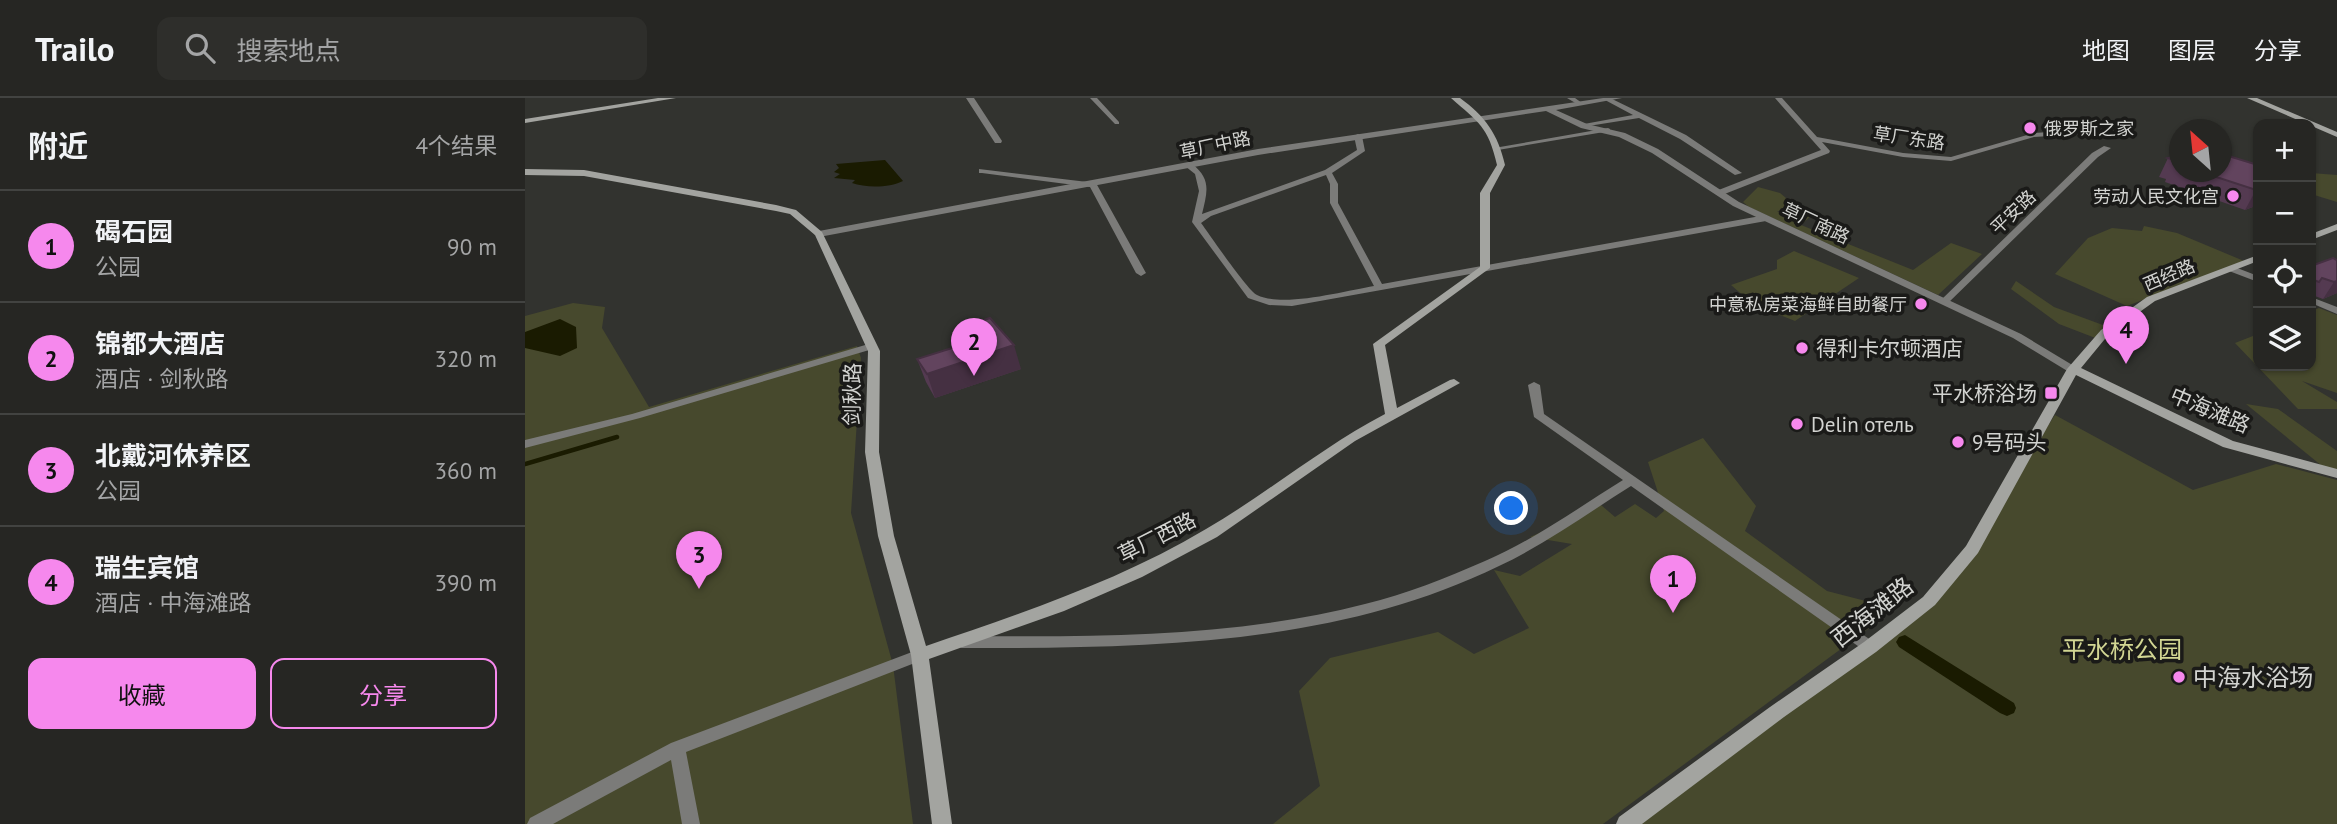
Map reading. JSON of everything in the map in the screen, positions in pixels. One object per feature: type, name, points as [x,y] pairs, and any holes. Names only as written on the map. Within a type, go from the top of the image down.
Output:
[{"type":"main road","points":[[525,121],[672,98]]},
{"type":"main road","points":[[1392,414],[1379,344],[1485,268],[1485,193],[1501,166],[1498,148],[1482,117],[1455,98]]},
{"type":"main road","points":[[2252,98],[2337,135]]},
{"type":"main road","name":"剑秋路","points":[[525,172],[584,173],[776,208],[793,212],[819,234],[872,346],[872,452],[886,536],[920,655],[942,824]]},
{"type":"main road","points":[[2316,235],[2337,227]]},
{"type":"main road","name":"西经路","points":[[2073,369],[2105,332],[2151,299],[2253,260]]},
{"type":"main road","name":"中海滩路","points":[[2073,369],[2228,444],[2337,474]]},
{"type":"main road","name":"西海滩路","points":[[1626,824],[1777,712],[1870,648],[1929,601],[1972,549],[2073,369]]},
{"type":"main road","name":"草厂西路","points":[[920,655],[1058,607],[1136,573],[1212,533],[1350,438],[1454,383]]},
{"type":"street","points":[[970,98],[998,141]]},
{"type":"street","points":[[1093,98],[1117,123]]},
{"type":"street","points":[[1570,98],[1579,103]]},
{"type":"street","name":"草厂中路","points":[[819,234],[1358,136],[1618,98]]},
{"type":"street","points":[[1719,193],[1826,151],[1778,98]]},
{"type":"street","points":[[1607,99],[1683,137],[1738,173]]},
{"type":"street","name":"草厂南路","points":[[1546,108],[1584,126],[1608,130],[1655,151],[1719,193],[1766,218],[2017,336],[2073,369]]},
{"type":"street","points":[[1584,126],[1638,116]]},
{"type":"street","points":[[1498,148],[1608,130]]},
{"type":"street","name":"草厂东路","points":[[1813,138],[1903,155],[1951,159],[2034,135],[2081,132]]},
{"type":"street","points":[[1196,222],[1208,214],[1328,172],[1361,151],[1358,136]]},
{"type":"street","name":"平安路","points":[[1944,302],[2095,155],[2107,148]]},
{"type":"street","points":[[1189,166],[1199,173],[1203,191],[1196,222],[1251,296],[1269,302],[1292,303],[1378,285],[1766,218]]},
{"type":"street","points":[[982,170],[1093,185],[1141,273]]},
{"type":"street","points":[[1328,172],[1334,184],[1334,204],[1378,285]]},
{"type":"street","points":[[2232,269],[2253,277]]},
{"type":"street","points":[[2316,302],[2337,311]]},
{"type":"street","points":[[525,444],[636,416],[872,346]]},
{"type":"street","points":[[1534,385],[1538,415],[1629,482],[1870,648]]},
{"type":"street","points":[[958,642],[1151,642],[1282,627],[1384,606],[1493,564],[1629,482]]},
{"type":"street","points":[[536,824],[677,748],[920,655]]},
{"type":"street","points":[[677,748],[691,824]]},
{"type":"green space","points":[[2316,173],[2337,175],[2337,202],[2316,196]]},
{"type":"green space","points":[[1758,187],[1780,193],[1792,203],[1777,212],[1814,213],[1801,225],[1913,270],[1951,243],[1982,254],[1938,295],[1749,207],[1743,202]]},
{"type":"green space","points":[[2144,226],[2177,233],[2244,261],[2127,306],[2055,274],[2088,238],[2112,228],[2142,231]]},
{"type":"green space","points":[[1794,251],[1859,278],[1795,321],[1754,305],[1731,285],[1777,269],[1777,260]]},
{"type":"green space","points":[[2016,281],[2054,307],[2111,328],[2098,339],[2059,324],[2011,289]]},
{"type":"green space","points":[[573,303],[605,307],[602,328],[649,407],[857,346],[861,358],[851,513],[893,665],[913,824],[525,824],[525,316]]},
{"type":"green space","points":[[2316,309],[2337,315],[2337,393],[2302,381],[2337,402],[2337,409],[2298,409],[2262,371],[2316,371]]},
{"type":"green space","points":[[2253,336],[2253,362],[2235,343]]},
{"type":"green space","points":[[2246,404],[2278,409],[2337,451],[2337,470],[2322,466]]},
{"type":"green space","name":"平水桥公园","points":[[2055,415],[2193,490],[2276,464],[2337,480],[2337,824],[1640,824],[1925,610]]},
{"type":"green space","points":[[1703,438],[1756,506],[1745,531],[1827,591],[1885,606],[1868,629],[1603,824],[1273,824],[1320,786],[1299,691],[1330,658],[1438,632],[1474,654],[1529,628],[1494,570],[1520,576],[1572,544],[1530,537],[1601,505],[1615,517],[1635,504],[1656,518],[1664,511],[1648,462]]},
{"type":"shaded area","points":[[885,160],[903,181],[871,186],[852,183],[855,180],[834,178],[840,174],[834,172],[839,168],[836,164]]},
{"type":"shaded area","points":[[560,319],[576,327],[577,348],[560,356],[525,348],[525,332]]},
{"type":"building","points":[[2232,157],[2253,163],[2253,189],[2232,182]]},
{"type":"building","points":[[2333,258],[2337,260],[2337,281],[2322,278],[2319,282],[2316,281],[2316,264]]},
{"type":"building","points":[[990,318],[1014,345],[927,374],[917,359],[965,344],[954,330]]},
{"type":"waterway","points":[[525,464],[617,437]]},
{"type":"waterway","points":[[1905,642],[2007,708]]},
{"type":"place","name":"俄罗斯之家","points":[[2030,128]]},
{"type":"place","name":"劳动人民文化宫","points":[[2233,196]]},
{"type":"place","name":"中意私房菜海鲜自助餐厅","points":[[1921,304]]},
{"type":"place","name":"得利卡尔顿酒店","points":[[1802,348]]},
{"type":"place","name":"瑞生宾馆","points":[[2126,364]]},
{"type":"place","name":"锦都大酒店","points":[[974,376]]},
{"type":"place","name":"平水桥浴场","points":[[2051,393]]},
{"type":"place","name":"Delin отель","points":[[1797,424]]},
{"type":"place","name":"9号码头","points":[[1958,442]]},
{"type":"place","name":"北戴河休养区","points":[[699,589]]},
{"type":"place","name":"碣石园","points":[[1673,613]]},
{"type":"place","name":"中海水浴场","points":[[2179,677]]}]
